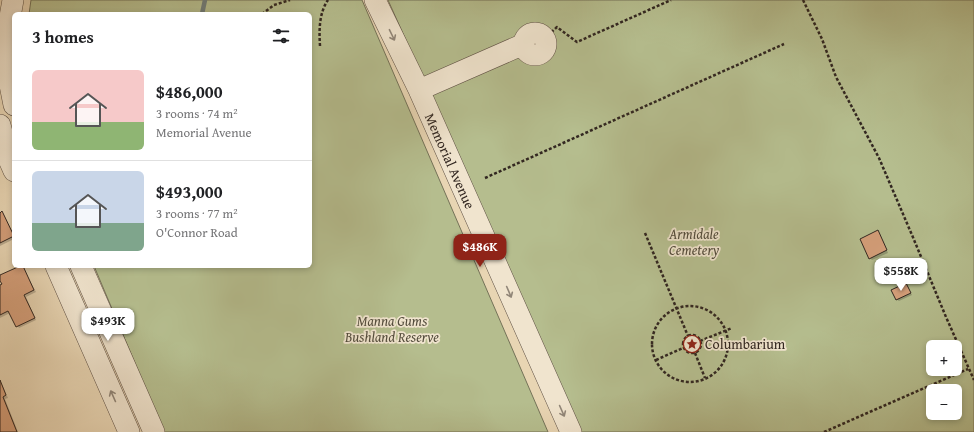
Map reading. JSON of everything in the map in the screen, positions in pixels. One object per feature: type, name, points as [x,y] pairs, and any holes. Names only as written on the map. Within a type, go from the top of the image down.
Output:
[{"type":"street","points":[[12,95],[7,70],[8,28],[13,0]]},
{"type":"street","name":"Memorial Avenue","points":[[375,0],[419,90],[571,432]]},
{"type":"street","points":[[419,90],[534,41]]},
{"type":"street","points":[[0,125],[12,166]]},
{"type":"street","points":[[57,268],[129,432]]},
{"type":"street","points":[[81,268],[154,432]]},
{"type":"path","points":[[265,12],[274,5],[290,0]]},
{"type":"path","points":[[320,46],[319,27],[324,5],[328,0]]},
{"type":"path","points":[[534,41],[557,27],[577,42],[671,0]]},
{"type":"path","points":[[803,0],[822,39],[836,77],[879,158],[974,380]]},
{"type":"path","points":[[485,178],[784,44]]},
{"type":"path","points":[[645,233],[688,336]]},
{"type":"path","points":[[685,306],[702,308],[716,317],[725,330],[728,344],[725,358],[714,374],[689,382],[673,378],[666,373],[656,360],[652,343],[655,330],[662,319],[676,309],[685,306]]},
{"type":"path","points":[[700,341],[732,328]]},
{"type":"path","points":[[688,336],[697,337],[700,341],[701,345],[695,353],[689,353],[684,348],[683,342],[688,336]]},
{"type":"path","points":[[656,360],[684,348]]},
{"type":"path","points":[[695,353],[705,378]]},
{"type":"path","points":[[824,432],[968,368]]},
{"type":"green space","name":"Manna Gums Bushland Reserve","points":[[31,0],[362,0],[548,432],[164,432],[95,268],[312,268],[312,12],[29,12]]},
{"type":"green space","name":"Armidale Cemetery","points":[[388,0],[974,0],[974,432],[581,432]]},
{"type":"building","points":[[2,211],[12,232],[12,237],[0,243],[0,213]]},
{"type":"building","points":[[878,230],[887,250],[869,259],[860,239]]},
{"type":"building","points":[[16,268],[24,268],[34,290],[24,295],[35,318],[16,327],[8,311],[0,315],[0,285],[2,284],[0,281],[0,275]]},
{"type":"building","points":[[906,283],[911,293],[896,300],[891,290]]},
{"type":"building","points":[[0,380],[6,395],[3,397],[17,432],[0,432]]},
{"type":"waterway","points":[[202,12],[205,0]]},
{"type":"place","name":"Columbarium","points":[[692,344]]}]
